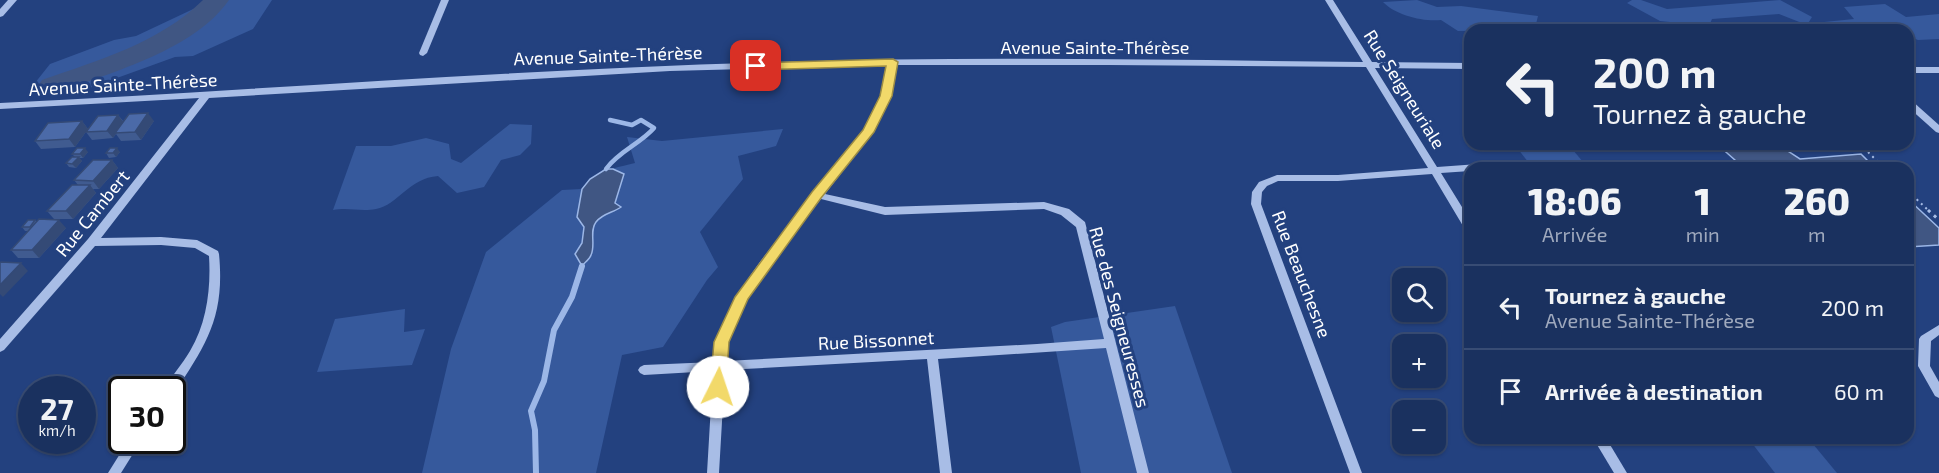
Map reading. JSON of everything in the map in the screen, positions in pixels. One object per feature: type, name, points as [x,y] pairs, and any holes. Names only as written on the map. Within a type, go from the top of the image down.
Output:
[{"type":"street","points":[[0,14],[13,0]]},
{"type":"street","points":[[423,53],[445,0]]},
{"type":"street","name":"Rue Seigneuriale","points":[[1329,0],[1464,218]]},
{"type":"street","points":[[713,473],[722,342],[742,297],[816,195],[868,132],[886,96],[893,62]]},
{"type":"street","name":"Avenue Sainte-Thérèse","points":[[0,106],[205,97],[507,75],[893,62],[1464,66]]},
{"type":"street","points":[[1914,70],[1939,70]]},
{"type":"street","name":"Rue Cambert","points":[[0,346],[92,242],[205,97]]},
{"type":"street","points":[[1914,107],[1939,129]]},
{"type":"street","points":[[1435,171],[1464,169]]},
{"type":"street","name":"Rue Beauchesne","points":[[1356,473],[1256,204],[1257,192],[1263,184],[1277,178],[1338,178],[1435,171]]},
{"type":"street","name":"Rue des Seigneuresses","points":[[816,195],[885,211],[1044,205],[1065,212],[1081,225],[1143,473]]},
{"type":"street","points":[[92,242],[161,241],[196,244],[214,254],[217,274],[205,330],[195,354],[180,376]]},
{"type":"street","points":[[1939,329],[1925,339],[1924,366],[1939,393]]},
{"type":"street","name":"Rue Bissonnet","points":[[644,370],[1111,343]]},
{"type":"street","points":[[932,355],[946,473]]},
{"type":"street","points":[[1603,444],[1621,473]]},
{"type":"street","points":[[114,473],[126,454]]},
{"type":"path","points":[[1866,150],[1878,162]]},
{"type":"path","points":[[1914,197],[1939,220]]},
{"type":"shaded area","points":[[206,0],[272,0],[253,29],[193,56],[175,57],[81,91],[27,93],[50,64],[114,40],[136,36],[206,3]]},
{"type":"shaded area","points":[[1417,0],[1437,7],[1461,6],[1538,16],[1536,24],[1464,24],[1464,31],[1458,31],[1441,20],[1418,19],[1402,14],[1383,2]]},
{"type":"shaded area","points":[[1632,0],[1641,0],[1667,9],[1780,0],[1812,17],[1808,24],[1779,14],[1712,19],[1710,24],[1689,24],[1660,21],[1627,3]]},
{"type":"shaded area","points":[[1885,4],[1906,17],[1939,14],[1939,39],[1914,38],[1914,24],[1814,23],[1854,19],[1844,7]]},
{"type":"shaded area","points":[[510,124],[532,125],[531,144],[520,155],[501,160],[484,187],[457,193],[438,176],[419,181],[384,207],[370,210],[333,210],[356,146],[391,146],[426,138],[449,144],[451,159],[461,163]]},
{"type":"shaded area","points":[[783,129],[776,146],[738,156],[743,179],[700,232],[718,267],[663,347],[622,355],[596,473],[422,473],[451,349],[486,252],[562,190],[582,189],[600,174],[635,163],[627,137],[662,141]]},
{"type":"shaded area","points":[[1519,150],[1573,150],[1583,162],[1528,162]]},
{"type":"shaded area","points":[[1724,150],[1786,150],[1800,159],[1861,154],[1869,162],[1737,162]]},
{"type":"shaded area","points":[[606,169],[613,169],[624,174],[615,203],[621,207],[596,222],[593,230],[592,251],[582,266],[575,254],[582,243],[584,227],[577,217],[582,189],[590,179]]},
{"type":"shaded area","points":[[1914,205],[1939,228],[1939,245],[1914,247]]},
{"type":"shaded area","points":[[1175,306],[1232,473],[1081,473],[1051,327],[1065,322]]},
{"type":"shaded area","points":[[405,309],[404,332],[425,329],[412,365],[317,372],[335,319]]},
{"type":"shaded area","points":[[1753,444],[1813,444],[1837,473],[1775,473]]},
{"type":"building","points":[[148,113],[135,132],[115,133],[129,114]]},
{"type":"building","points":[[118,115],[107,131],[86,132],[98,116]]},
{"type":"building","points":[[82,121],[69,139],[35,141],[48,123]]},
{"type":"building","points":[[77,148],[85,148],[80,154],[72,154]]},
{"type":"building","points":[[110,148],[117,148],[113,153],[106,153]]},
{"type":"building","points":[[72,157],[79,157],[72,164],[66,163]]},
{"type":"building","points":[[93,160],[112,160],[93,181],[74,180]]},
{"type":"building","points":[[72,185],[90,185],[66,211],[47,211]]},
{"type":"building","points":[[39,219],[59,220],[32,250],[11,250]]},
{"type":"building","points":[[28,220],[35,220],[30,227],[22,227]]},
{"type":"building","points":[[0,263],[21,263],[0,285]]},
{"type":"waterway","points":[[51,86],[117,62],[161,42],[200,16],[217,0]]},
{"type":"waterway","points":[[606,169],[617,157],[654,128],[641,120],[632,125],[610,120]]},
{"type":"waterway","points":[[536,473],[535,430],[531,411],[544,381],[554,330],[572,297],[582,266]]},
{"type":"route","points":[[718,387],[722,342],[742,297],[816,195],[868,132],[886,96],[893,62],[756,66]]}]
